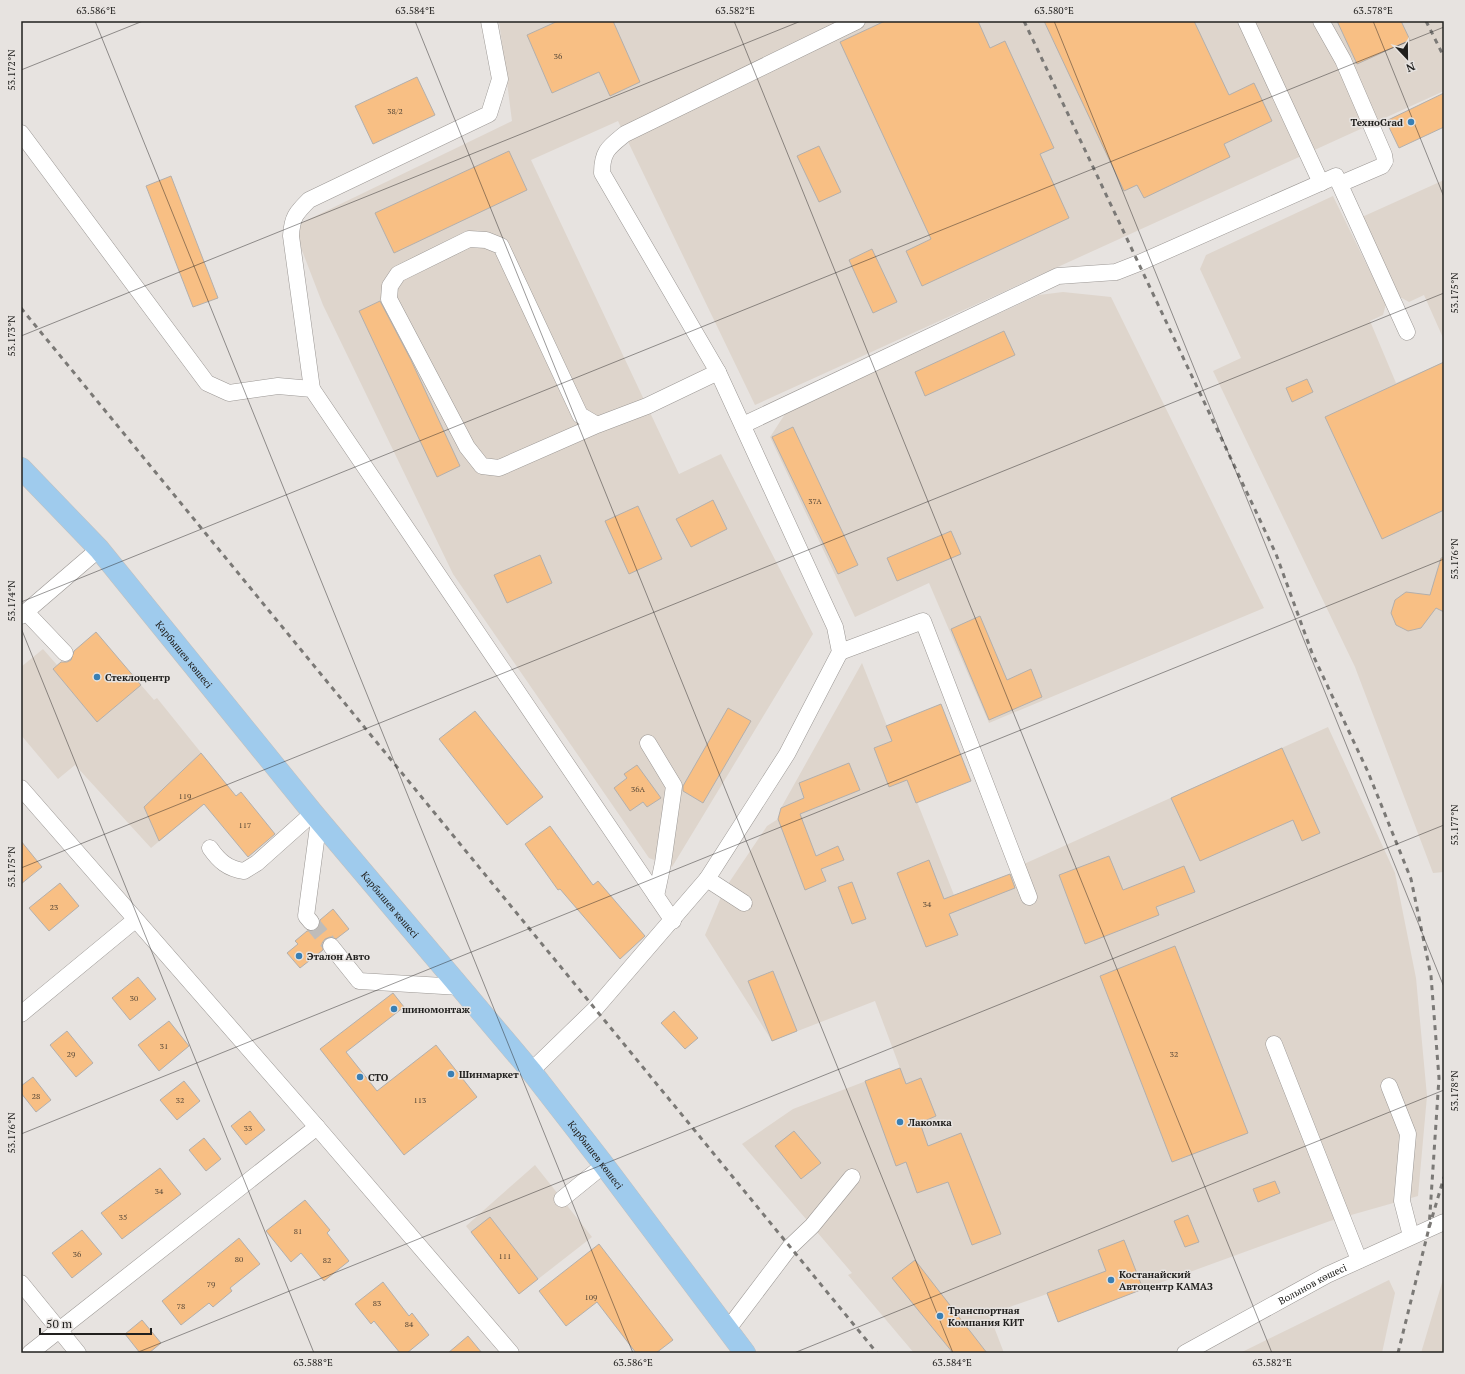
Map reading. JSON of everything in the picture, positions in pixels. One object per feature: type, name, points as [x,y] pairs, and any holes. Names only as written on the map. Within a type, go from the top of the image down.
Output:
[{"type":"main road","name":"Карбышев көшесі","points":[[21,468],[99,549],[316,816],[531,1071],[604,1165],[745,1353]]},
{"type":"street","points":[[489,21],[500,79],[489,114],[309,200],[295,214],[291,236],[312,389],[673,921]]},
{"type":"street","points":[[531,1071],[595,1009],[673,921],[707,879],[787,754],[840,652],[836,627],[718,372],[602,173],[602,159],[607,149],[625,134],[857,21]]},
{"type":"street","points":[[1246,21],[1321,183]]},
{"type":"street","points":[[743,425],[1058,276],[1116,272],[1321,183],[1338,180],[1382,166],[1385,161],[1384,155],[1343,60],[1321,21]]},
{"type":"street","points":[[21,133],[207,383],[229,393],[278,386],[312,389]]},
{"type":"street","points":[[1338,180],[1407,332]]},
{"type":"street","points":[[597,425],[580,415],[501,246],[486,240],[468,239],[398,274],[390,286],[390,299],[467,447],[482,466],[499,468],[597,425],[647,406],[718,372]]},
{"type":"street","points":[[65,653],[23,614],[99,549]]},
{"type":"street","points":[[840,652],[923,621],[1029,897]]},
{"type":"street","points":[[648,743],[674,786],[663,864],[656,896]]},
{"type":"street","points":[[21,788],[135,920],[317,1126],[511,1353]]},
{"type":"street","points":[[210,848],[219,861],[233,870],[244,871],[257,863],[316,816]]},
{"type":"street","points":[[311,922],[306,916],[316,816]]},
{"type":"street","points":[[707,879],[744,903]]},
{"type":"street","points":[[21,1014],[135,920]]},
{"type":"street","points":[[331,946],[359,980],[460,987]]},
{"type":"street","points":[[1274,1044],[1359,1260]]},
{"type":"street","points":[[1389,1086],[1408,1134],[1402,1201],[1412,1236]]},
{"type":"street","points":[[30,1353],[317,1126]]},
{"type":"street","points":[[562,1199],[604,1165]]},
{"type":"street","points":[[728,1329],[790,1247],[812,1226],[852,1177]]},
{"type":"street","name":"Волынов көшесі","points":[[1185,1353],[1327,1275],[1444,1222]]},
{"type":"street","points":[[21,1283],[78,1353]]},
{"type":"shaded area","points":[[499,21],[1444,21],[1444,91],[755,405],[618,121],[531,160],[679,474],[721,454],[813,634],[672,867],[649,858],[453,574],[323,305],[293,227],[512,121]]},
{"type":"shaded area","points":[[1444,180],[1444,340],[1424,295],[1409,302],[1400,297],[1362,217]]},
{"type":"shaded area","points":[[1333,196],[1386,304],[1383,315],[1370,321],[1396,383],[1444,362],[1444,872],[1433,873],[1355,667],[1213,371],[1241,358],[1200,269],[1206,255]]},
{"type":"shaded area","points":[[1063,292],[1111,297],[1264,608],[989,723],[929,583],[855,617],[770,437],[787,411],[1039,295]]},
{"type":"shaded area","points":[[43,649],[57,665],[53,669],[97,722],[141,685],[154,700],[157,698],[227,785],[151,848],[75,765],[58,779],[21,735],[21,667]]},
{"type":"shaded area","points":[[862,663],[954,895],[1010,874],[1024,864],[1328,727],[1395,873],[1416,978],[1427,1096],[1418,1196],[1330,1221],[1143,1289],[1058,1322],[1047,1294],[989,1314],[1004,1353],[914,1353],[848,1275],[852,1273],[742,1144],[793,1109],[900,1068],[875,1001],[772,1041],[705,935],[724,890],[767,826],[778,819],[781,808]]},
{"type":"shaded area","points":[[535,1165],[592,1237],[519,1294],[466,1226]]},
{"type":"shaded area","points":[[1444,1276],[1444,1353],[1421,1353]]},
{"type":"shaded area","points":[[1389,1280],[1395,1293],[1382,1353],[1240,1353]]},
{"type":"building","points":[[558,21],[613,21],[640,82],[610,96],[599,72],[552,93],[527,35]]},
{"type":"building","points":[[885,21],[978,21],[990,48],[1005,41],[1054,148],[1040,154],[1069,218],[922,286],[906,251],[931,239],[840,42]]},
{"type":"building","points":[[1044,21],[1194,21],[1229,95],[1254,83],[1272,121],[1224,144],[1230,157],[1144,198],[1137,185],[1124,191]]},
{"type":"building","points":[[1337,21],[1401,21],[1410,40],[1357,64]]},
{"type":"building","points":[[417,77],[435,115],[373,144],[355,106]]},
{"type":"building","points":[[1444,93],[1444,127],[1399,148],[1386,121]]},
{"type":"building","points":[[819,146],[841,192],[819,202],[797,156]]},
{"type":"building","points":[[509,151],[527,190],[394,253],[375,213]]},
{"type":"building","points":[[171,176],[218,298],[193,307],[146,186]]},
{"type":"building","points":[[872,249],[897,302],[873,313],[849,260]]},
{"type":"building","points":[[380,301],[411,360],[460,466],[437,477],[359,311]]},
{"type":"building","points":[[1004,331],[1015,355],[925,396],[915,372]]},
{"type":"building","points":[[1444,362],[1444,510],[1382,539],[1325,417]]},
{"type":"building","points":[[1307,379],[1313,392],[1292,402],[1286,388]]},
{"type":"building","points":[[793,427],[858,565],[838,574],[772,437]]},
{"type":"building","points":[[713,500],[727,529],[691,547],[676,519]]},
{"type":"building","points":[[638,506],[662,559],[629,574],[605,521]]},
{"type":"building","points":[[951,531],[961,554],[897,581],[887,558]]},
{"type":"building","points":[[540,555],[552,583],[507,603],[494,575]]},
{"type":"building","points":[[1441,558],[1444,558],[1444,612],[1436,608],[1421,628],[1408,631],[1396,625],[1391,613],[1395,600],[1406,592],[1430,595]]},
{"type":"building","points":[[980,616],[1007,680],[1031,669],[1042,697],[989,720],[951,629]]},
{"type":"building","name":"Стеклоцентр","points":[[96,632],[141,685],[97,722],[53,669],[61,662],[71,660],[74,651]]},
{"type":"building","points":[[941,704],[971,781],[916,803],[907,780],[889,787],[874,748],[892,741],[886,726]]},
{"type":"building","points":[[728,708],[751,721],[703,803],[683,791],[683,786]]},
{"type":"building","points":[[475,711],[543,797],[507,825],[439,739]]},
{"type":"building","points":[[1282,748],[1320,833],[1302,841],[1293,820],[1200,861],[1171,798]]},
{"type":"building","points":[[201,753],[236,796],[241,792],[275,834],[248,857],[204,804],[159,841],[144,807]]},
{"type":"building","points":[[849,763],[860,790],[800,814],[816,856],[838,846],[844,860],[821,869],[826,881],[805,890],[778,819],[781,808],[804,798],[799,783]]},
{"type":"building","points":[[637,765],[661,798],[647,807],[643,802],[630,811],[614,788],[627,778],[624,774]]},
{"type":"building","points":[[550,826],[593,885],[598,881],[645,936],[620,959],[560,889],[558,890],[525,844]]},
{"type":"building","points":[[21,841],[42,867],[21,884]]},
{"type":"building","points":[[1109,856],[1123,890],[1184,866],[1195,892],[1156,907],[1159,915],[1085,944],[1059,875]]},
{"type":"building","points":[[929,860],[944,899],[1010,874],[1015,888],[949,914],[958,935],[926,947],[897,873]]},
{"type":"building","points":[[852,882],[866,919],[852,924],[838,887]]},
{"type":"building","points":[[60,883],[79,906],[49,931],[29,908]]},
{"type":"building","points":[[333,909],[349,929],[336,939],[330,937],[325,939],[322,943],[323,950],[300,968],[287,953],[298,944],[295,941],[307,931],[317,930],[320,925],[320,920]]},
{"type":"building","points":[[1175,946],[1248,1133],[1172,1162],[1100,976]]},
{"type":"building","points":[[773,971],[797,1031],[772,1041],[748,981]]},
{"type":"building","points":[[138,977],[156,999],[130,1020],[112,998]]},
{"type":"building","points":[[393,993],[404,1007],[346,1052],[377,1091],[436,1045],[477,1097],[404,1155],[320,1049]]},
{"type":"building","points":[[674,1011],[698,1038],[685,1049],[661,1023]]},
{"type":"building","points":[[169,1021],[189,1046],[159,1071],[138,1045]]},
{"type":"building","points":[[67,1031],[93,1063],[76,1077],[50,1045]]},
{"type":"building","points":[[900,1068],[906,1084],[921,1078],[936,1116],[920,1123],[928,1146],[961,1133],[1001,1234],[972,1245],[948,1182],[917,1193],[906,1162],[896,1166],[865,1081]]},
{"type":"building","points":[[33,1077],[51,1100],[36,1112],[21,1093],[21,1086]]},
{"type":"building","points":[[184,1081],[200,1101],[177,1120],[160,1100]]},
{"type":"building","points":[[250,1111],[265,1130],[246,1145],[231,1126]]},
{"type":"building","points":[[794,1131],[821,1163],[801,1179],[775,1146]]},
{"type":"building","points":[[204,1138],[221,1159],[206,1171],[189,1150]]},
{"type":"building","points":[[160,1168],[181,1194],[122,1239],[101,1213]]},
{"type":"building","points":[[1275,1181],[1280,1193],[1258,1202],[1253,1189]]},
{"type":"building","points":[[305,1200],[330,1230],[327,1233],[349,1261],[324,1281],[301,1253],[291,1262],[266,1231]]},
{"type":"building","points":[[1188,1215],[1199,1242],[1185,1247],[1174,1221]]},
{"type":"building","points":[[490,1217],[538,1279],[519,1294],[471,1232]]},
{"type":"building","points":[[82,1230],[102,1254],[72,1278],[52,1253]]},
{"type":"building","points":[[239,1238],[260,1264],[230,1288],[232,1291],[213,1307],[209,1303],[181,1325],[162,1301]]},
{"type":"building","name":"Костанайский Автоцентр КАМАЗ","points":[[1124,1240],[1143,1289],[1058,1322],[1047,1293],[1106,1271],[1098,1250]]},
{"type":"building","points":[[599,1244],[673,1340],[656,1353],[636,1353],[597,1302],[566,1326],[539,1291]]},
{"type":"building","name":"Транспортная Компания КИТ","points":[[915,1260],[987,1353],[953,1353],[892,1278]]},
{"type":"building","points":[[383,1282],[409,1316],[412,1313],[429,1335],[407,1353],[400,1353],[374,1321],[371,1324],[355,1304]]},
{"type":"building","points":[[142,1320],[161,1343],[149,1353],[140,1353],[125,1334]]},
{"type":"building","points":[[468,1336],[482,1353],[448,1353]]},
{"type":"tunnel","points":[[311,922],[331,946]]},
{"type":"railway","points":[[1024,21],[1276,554],[1312,653],[1368,772],[1411,879],[1431,976],[1439,1078],[1429,1228]]},
{"type":"railway","points":[[1426,21],[1444,57]]},
{"type":"railway","points":[[21,308],[877,1353]]},
{"type":"railway","points":[[1398,1353],[1429,1228],[1444,1177]]},
{"type":"place","name":"ТехноGrad","points":[[1411,122]]},
{"type":"place","name":"Стеклоцентр","points":[[97,677]]},
{"type":"place","name":"Эталон Авто","points":[[299,956]]},
{"type":"place","name":"шиномонтаж","points":[[394,1009]]},
{"type":"place","name":"Шинмаркет","points":[[451,1074]]},
{"type":"place","name":"СТО","points":[[360,1077]]},
{"type":"place","name":"Лакомка","points":[[900,1122]]},
{"type":"place","name":"Костанайский Автоцентр КАМАЗ","points":[[1111,1280]]},
{"type":"place","name":"Транспортная Компания КИТ","points":[[940,1316]]}]
